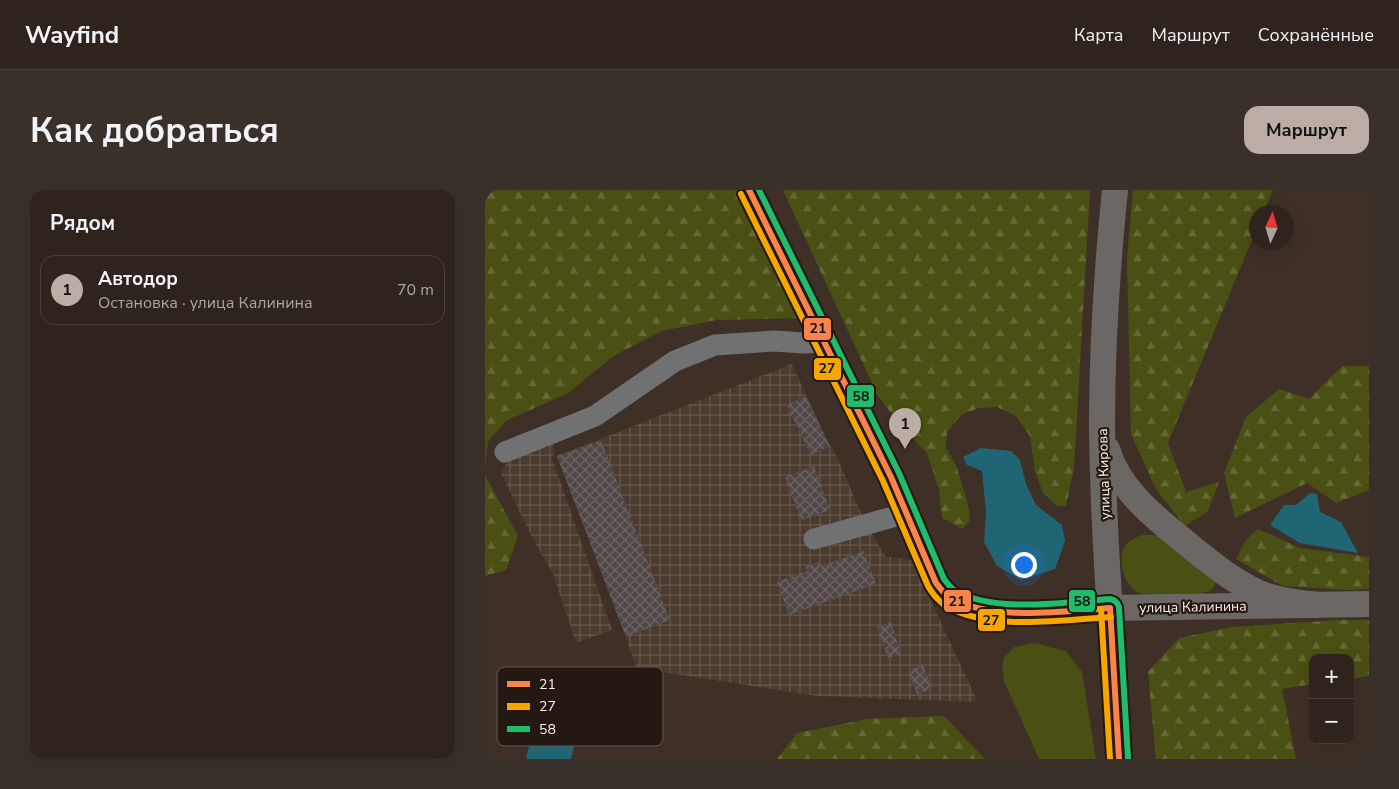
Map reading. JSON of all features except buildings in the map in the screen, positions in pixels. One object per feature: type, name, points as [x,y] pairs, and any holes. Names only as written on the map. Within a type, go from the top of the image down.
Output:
[{"type":"main road","name":"улица Кирова","points":[[1115,190],[1103,343],[1103,426],[1105,520],[1119,759]]},
{"type":"main road","points":[[1103,426],[1104,440],[1114,467],[1134,496],[1166,526],[1217,568],[1240,583],[1278,599],[1319,605]]},
{"type":"main road","name":"улица Калинина","points":[[1110,608],[1369,604]]},
{"type":"street","points":[[749,190],[907,513],[813,539]]},
{"type":"street","points":[[505,452],[595,416],[675,361],[715,345],[774,341],[824,342]]},
{"type":"street","name":"улица Калинина","points":[[907,513],[936,583],[949,597],[987,610],[1021,613],[1110,608]]},
{"type":"shaded area","points":[[792,364],[829,446],[832,446],[866,524],[885,556],[912,560],[976,698],[975,702],[817,696],[663,672],[663,667],[636,667],[557,456]]},
{"type":"shaded area","points":[[551,440],[555,451],[552,458],[612,630],[576,643],[553,574],[533,539],[501,473],[511,454]]},
{"type":"green space","points":[[485,190],[744,190],[808,318],[716,320],[662,331],[615,355],[568,393],[506,421],[488,441],[485,466]]},
{"type":"green space","points":[[783,190],[1090,190],[1074,468],[1066,506],[1057,506],[1043,493],[1035,471],[1030,436],[1016,416],[997,407],[979,408],[962,414],[947,432],[946,448],[956,465],[968,504],[970,520],[963,529],[942,518],[939,489],[927,453],[901,427],[877,394]]},
{"type":"green space","points":[[1133,190],[1273,190],[1267,205],[1249,205],[1249,247],[1168,443],[1186,492],[1219,482],[1208,511],[1185,526],[1156,489],[1131,434],[1127,258]]},
{"type":"green space","points":[[1342,366],[1369,366],[1369,490],[1336,503],[1307,483],[1235,518],[1224,473],[1246,417],[1279,389],[1309,399]]},
{"type":"green space","points":[[485,475],[518,536],[506,570],[485,576]]},
{"type":"green space","points":[[1258,529],[1300,548],[1369,557],[1369,589],[1350,590],[1283,586],[1236,559],[1245,541]]},
{"type":"green space","points":[[1142,535],[1164,537],[1216,582],[1213,587],[1209,591],[1195,594],[1152,595],[1139,593],[1129,584],[1126,578],[1123,571],[1122,557],[1126,545]]},
{"type":"green space","points":[[1337,620],[1369,620],[1369,676],[1354,678],[1354,654],[1309,654],[1309,685],[1282,689],[1296,759],[1156,759],[1148,672],[1179,638],[1233,627]]},
{"type":"green space","points":[[1035,643],[1066,651],[1082,672],[1096,759],[1039,759],[1004,681],[1002,665],[1004,658],[1014,647]]},
{"type":"green space","points":[[944,716],[985,759],[777,759],[797,733],[867,719]]},
{"type":"water","points":[[981,448],[1011,451],[1020,460],[1026,484],[1036,505],[1062,525],[1065,541],[1055,569],[1022,580],[997,566],[984,542],[986,512],[982,471],[967,465],[963,457]]},
{"type":"water","points":[[1310,493],[1317,494],[1320,512],[1341,522],[1358,553],[1300,543],[1270,525],[1284,505],[1296,505]]},
{"type":"water","points":[[529,746],[574,746],[571,759],[526,759]]},
{"type":"transit line","name":"21","points":[[749,190],[891,477],[936,583],[942,591],[949,597],[966,605],[985,610],[1028,613],[1110,608]]},
{"type":"transit line","name":"58","points":[[759,190],[899,473],[944,579],[949,585],[954,590],[970,597],[989,602],[1031,605],[1110,599],[1118,604],[1128,758]]},
{"type":"transit line","name":"27","points":[[741,194],[883,481],[928,586],[937,598],[943,604],[960,613],[1002,621],[1047,622],[1111,617]]},
{"type":"transit line","name":"21","points":[[1110,608],[1119,759]]},
{"type":"transit line","name":"27","points":[[1101,609],[1110,759]]},
{"type":"place","name":"Автодор","points":[[905,449]]}]
